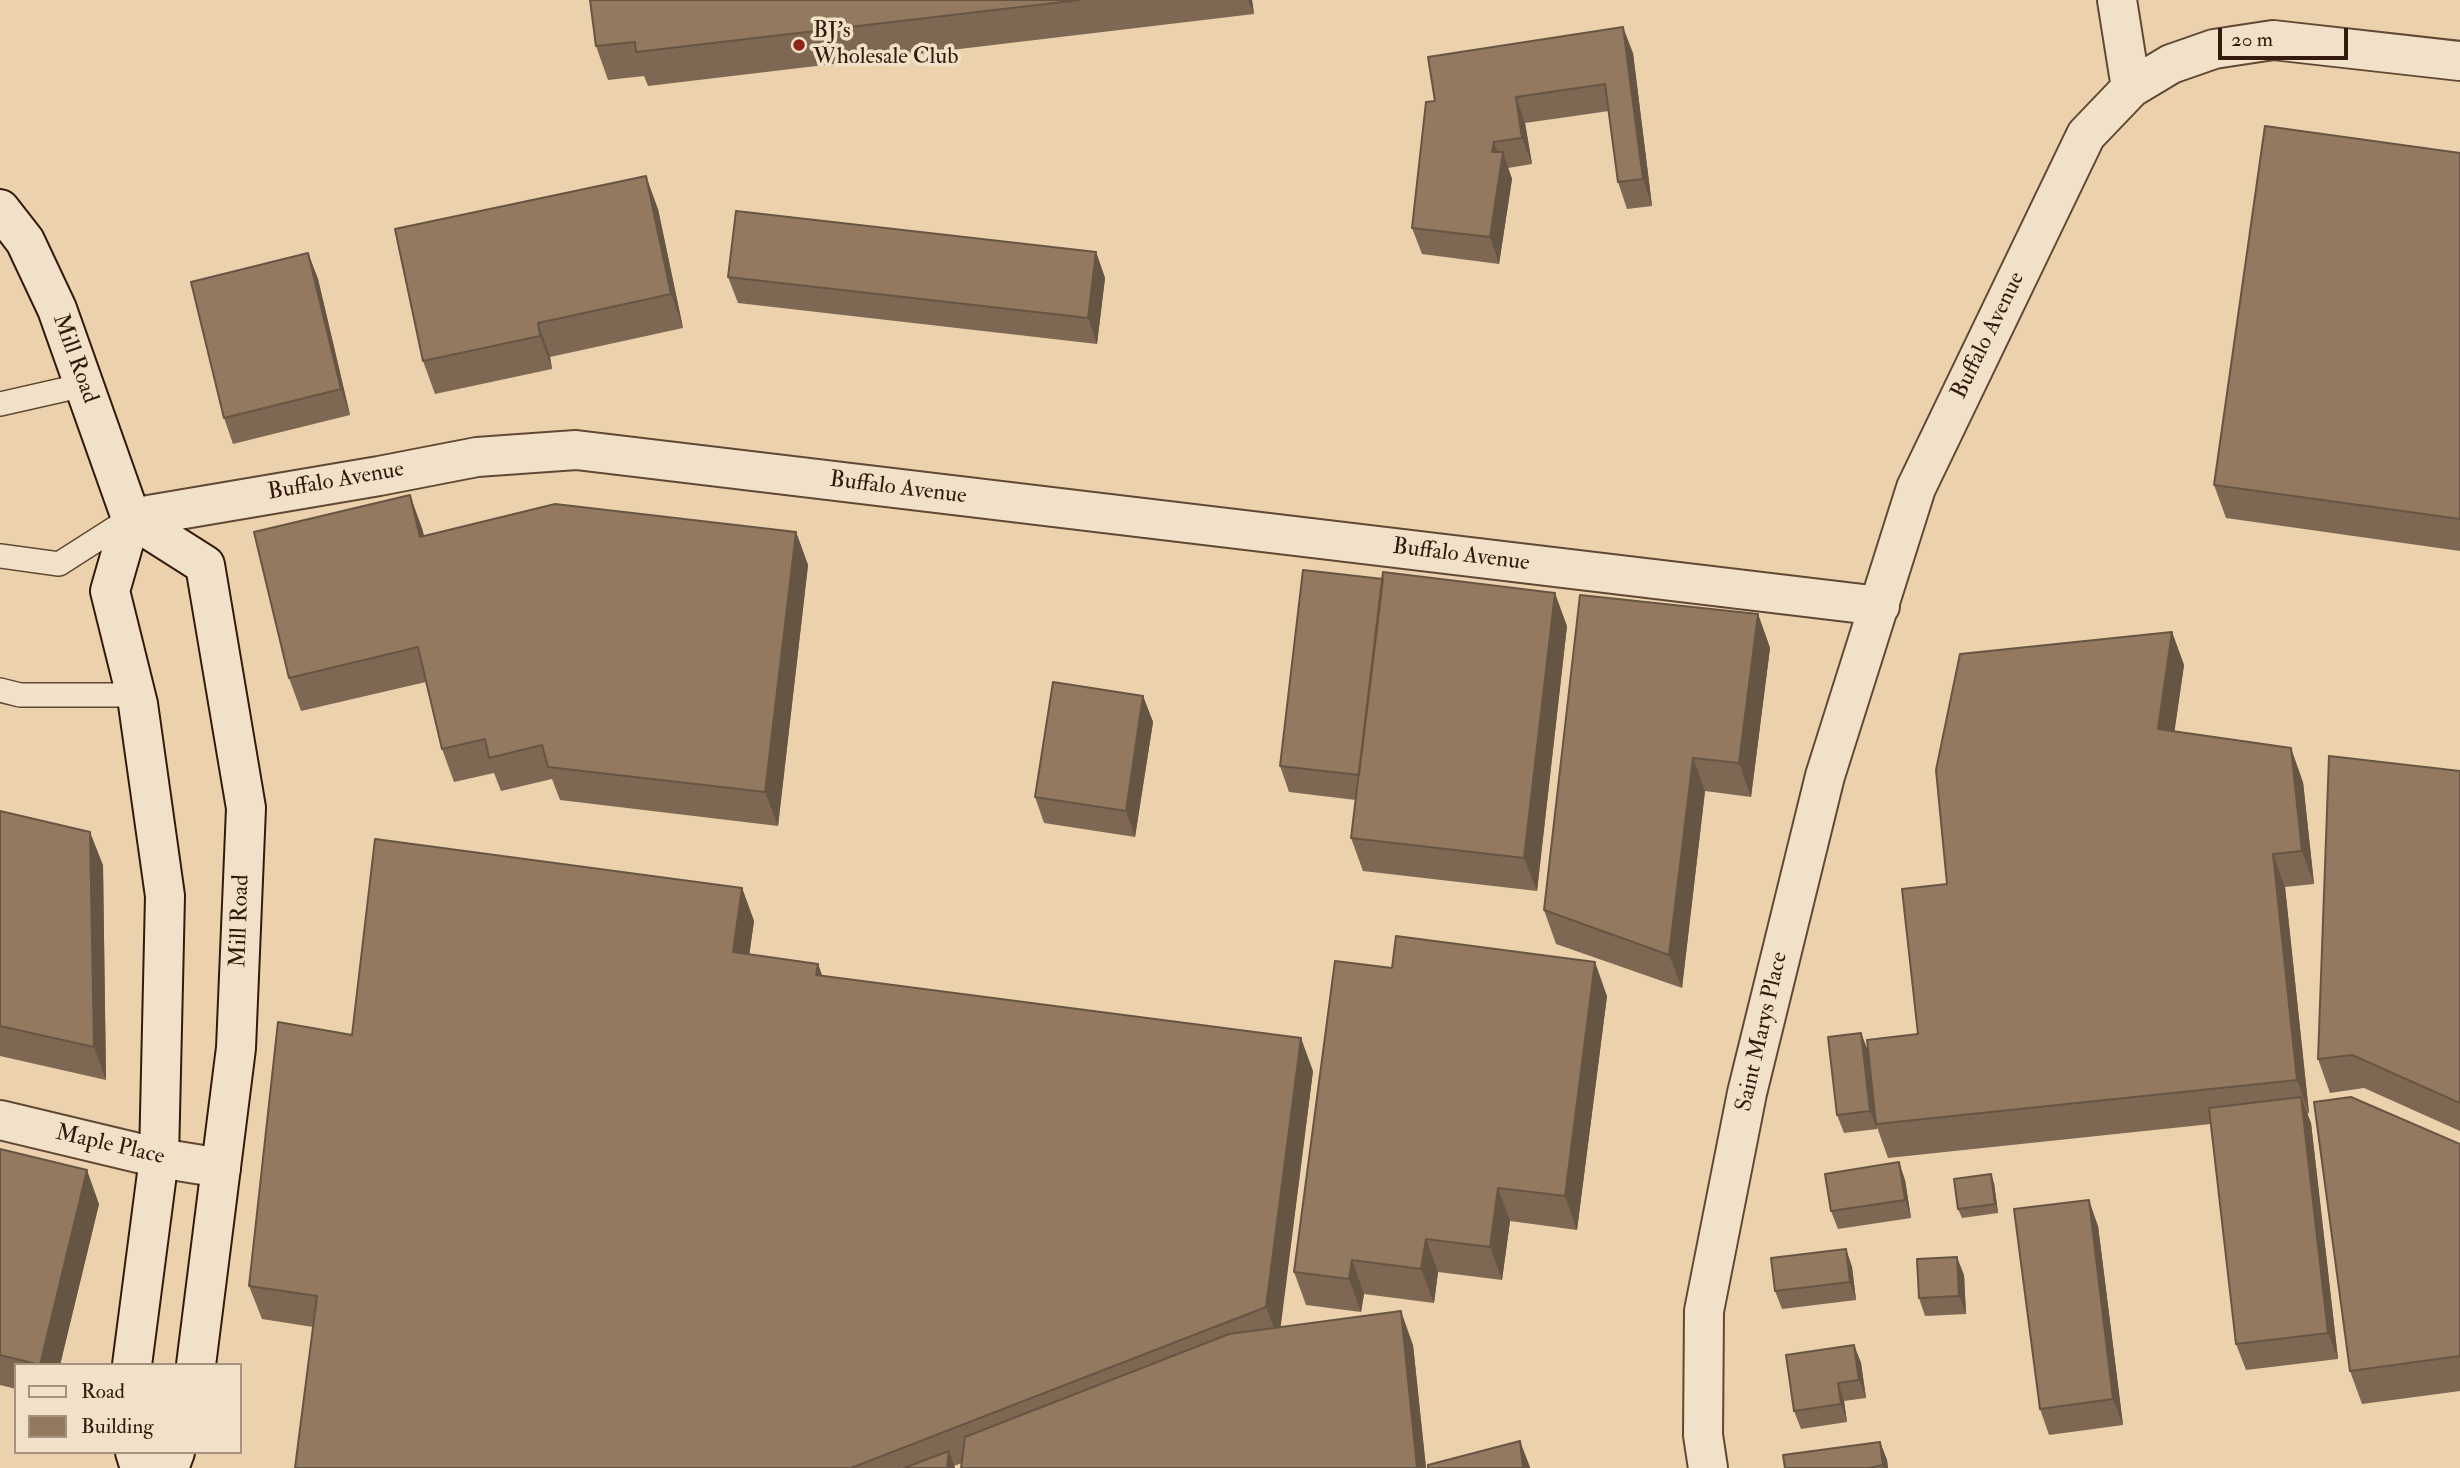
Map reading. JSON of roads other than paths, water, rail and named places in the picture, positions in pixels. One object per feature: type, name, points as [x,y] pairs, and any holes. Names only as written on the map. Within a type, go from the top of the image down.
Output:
[{"type":"street","points":[[2117,0],[2131,88]]},
{"type":"street","name":"Buffalo Avenue","points":[[131,518],[477,457],[576,450],[1880,606],[1916,488],[2086,135],[2131,88],[2171,64],[2214,49],[2273,40],[2460,61]]},
{"type":"street","name":"Mill Road","points":[[0,209],[12,237],[57,309],[131,518],[205,565],[246,808],[236,1048],[196,1363]]},
{"type":"street","points":[[131,518],[110,591],[136,695],[165,896],[159,1158],[132,1363]]},
{"type":"street","name":"Saint Marys Place","points":[[1708,1468],[1703,1434],[1704,1311],[1745,1106],[1825,776],[1880,606]]},
{"type":"street","name":"Maple Place","points":[[0,1120],[159,1158],[221,1168]]},
{"type":"lane","points":[[0,404],[84,385]]},
{"type":"lane","points":[[0,556],[59,564],[131,518]]},
{"type":"lane","points":[[0,690],[20,695],[136,695]]},
{"type":"place","name":"BJ's Wholesale Club","points":[[799,45]]}]
